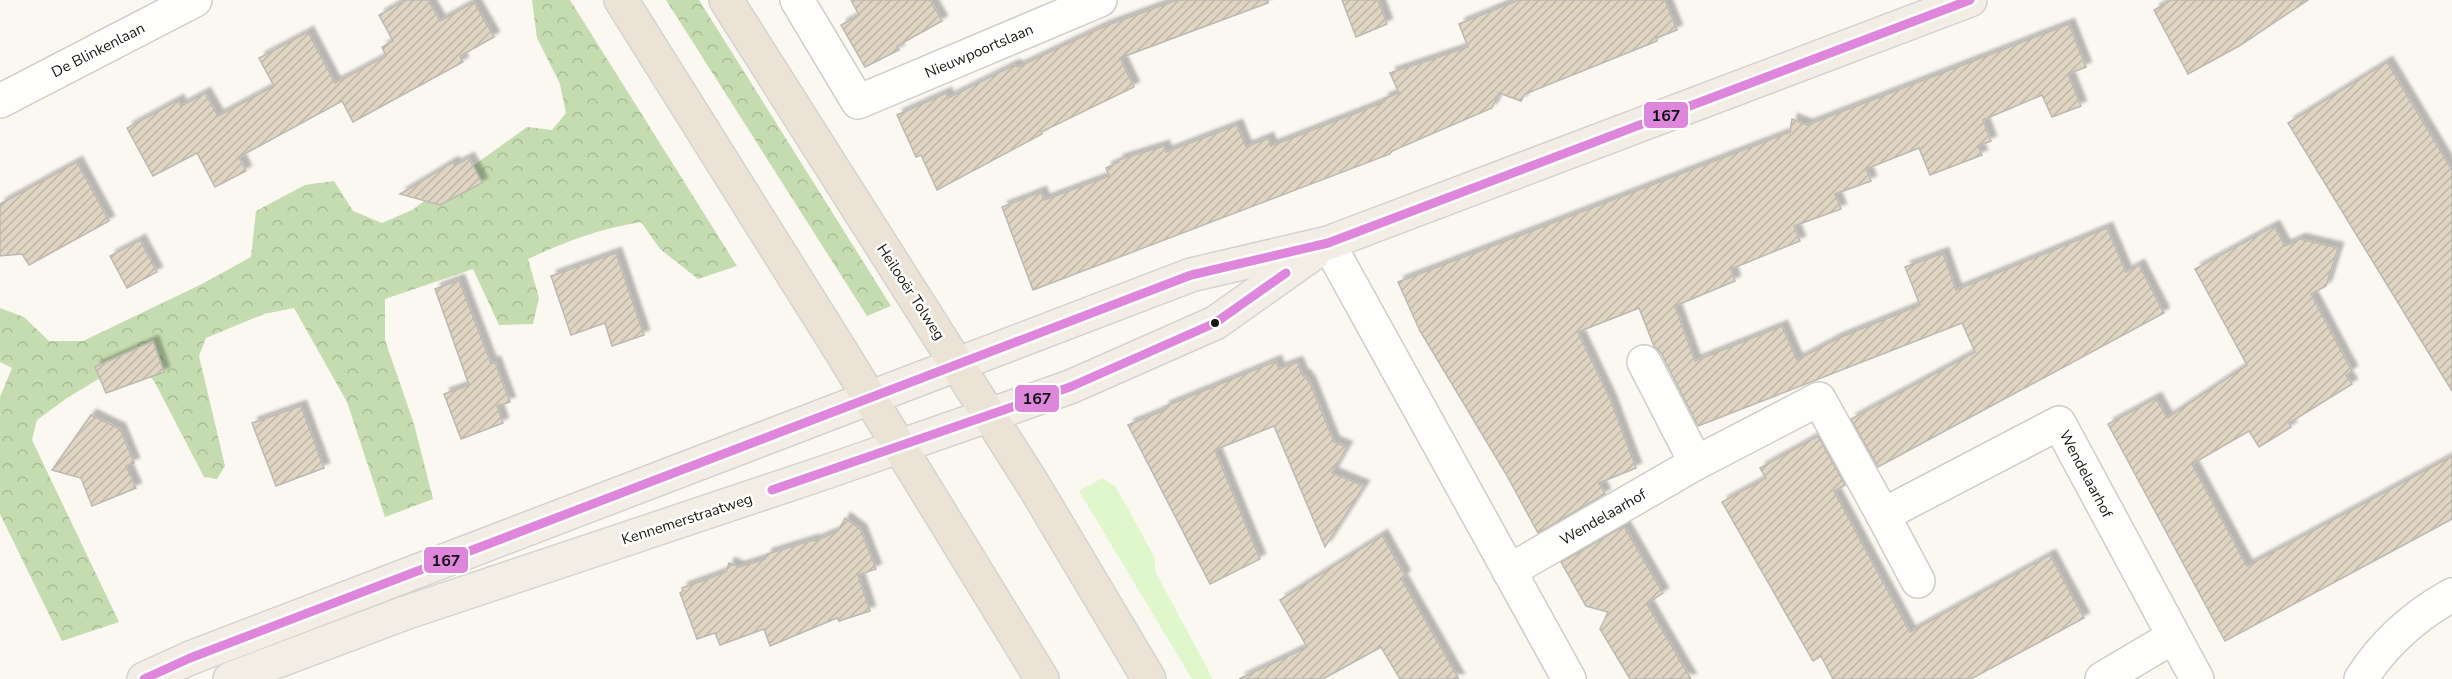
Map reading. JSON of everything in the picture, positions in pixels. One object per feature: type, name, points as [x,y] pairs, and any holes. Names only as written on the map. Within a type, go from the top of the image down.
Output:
[{"type":"highway","points":[[621,0],[1042,679]]},
{"type":"highway","name":"Heilooër Tolweg","points":[[726,0],[958,365],[1082,565],[1149,679]]},
{"type":"main road","name":"Kennemerstraatweg","points":[[144,679],[190,658],[1191,275],[1328,243],[1970,0]]},
{"type":"main road","name":"Kennemerstraatweg","points":[[230,679],[405,613],[1070,387],[1215,323],[1328,243]]},
{"type":"street","name":"De Blinkenlaan","points":[[0,101],[195,0]]},
{"type":"street","name":"Nieuwpoortslaan","points":[[797,0],[858,102],[1100,0]]},
{"type":"street","points":[[1328,243],[1569,679]]},
{"type":"street","points":[[1644,362],[1696,463]]},
{"type":"street","name":"Wendelaarhof","points":[[1509,571],[1696,463],[1819,399],[1918,581]]},
{"type":"street","name":"Wendelaarhof","points":[[1883,514],[2059,423],[2197,679]]},
{"type":"street","points":[[2361,679],[2372,662],[2410,622],[2452,595]]},
{"type":"street","points":[[2102,679],[2173,637]]},
{"type":"green space","points":[[532,0],[570,0],[737,266],[698,279],[660,249],[641,222],[583,236],[528,259],[539,298],[533,324],[499,325],[473,269],[385,299],[385,340],[414,424],[433,499],[385,517],[347,402],[294,308],[264,314],[206,338],[199,356],[225,466],[217,479],[204,477],[154,381],[138,365],[117,368],[67,398],[37,420],[32,440],[119,622],[62,641],[0,514],[0,397],[12,368],[0,362],[0,308],[24,317],[49,341],[83,341],[202,284],[251,257],[256,211],[305,185],[334,181],[353,211],[382,223],[412,210],[527,127],[552,130],[566,113],[560,84],[537,38]]},
{"type":"green space","points":[[666,0],[699,0],[891,306],[867,316]]},
{"type":"green space","points":[[1102,478],[1115,486],[1126,505],[1155,558],[1155,571],[1213,679],[1192,679],[1079,491]]},
{"type":"building","points":[[406,0],[428,0],[440,21],[474,2],[494,37],[460,56],[463,62],[353,122],[342,101],[239,157],[246,171],[215,187],[197,153],[153,176],[127,128],[178,100],[181,106],[205,93],[218,116],[274,86],[259,58],[308,32],[335,83],[386,56],[382,47],[393,41],[379,15]]},
{"type":"building","points":[[851,0],[930,0],[942,21],[897,46],[899,50],[865,67],[841,25],[859,15]]},
{"type":"building","points":[[1177,0],[1268,0],[1268,3],[1120,58],[1134,87],[1041,132],[1042,134],[937,190],[921,155],[916,157],[897,115],[946,93],[948,98],[1014,65],[1018,67],[1105,26]]},
{"type":"building","points":[[1342,0],[1378,0],[1387,24],[1356,37]]},
{"type":"building","points":[[1518,0],[1665,0],[1677,30],[1656,38],[1657,41],[1525,94],[1521,101],[1499,93],[1492,108],[1392,151],[1390,154],[1033,290],[1002,207],[1041,192],[1044,200],[1109,176],[1106,168],[1119,162],[1118,160],[1164,146],[1166,152],[1237,125],[1246,147],[1268,138],[1271,146],[1384,102],[1383,99],[1399,93],[1390,73],[1468,47],[1459,24]]},
{"type":"building","points":[[2171,0],[2308,0],[2239,46],[2188,74],[2154,10]]},
{"type":"building","points":[[2069,24],[2086,67],[2068,74],[2081,106],[2052,117],[2042,95],[1983,120],[1991,141],[1978,146],[1982,155],[1930,175],[1919,148],[1866,169],[1871,181],[1835,194],[1841,209],[1794,226],[1800,241],[1731,269],[1735,281],[1675,306],[1695,361],[1782,326],[1797,360],[1836,339],[1920,305],[1905,267],[1943,253],[1956,290],[2107,228],[2126,272],[2139,265],[2164,313],[1878,467],[1851,419],[1975,352],[1962,323],[1698,426],[1661,353],[1654,346],[1639,308],[1578,332],[1611,401],[1636,468],[1599,483],[1605,494],[1538,533],[1506,474],[1420,331],[1398,282],[1790,132],[1792,119],[1807,125]]},
{"type":"building","points":[[2387,62],[2452,170],[2452,391],[2288,123]]},
{"type":"building","points":[[469,158],[482,183],[440,205],[400,194],[453,162],[455,165]]},
{"type":"building","points":[[77,162],[109,221],[29,265],[22,254],[0,256],[0,204]]},
{"type":"building","points":[[2274,226],[2285,246],[2300,239],[2338,248],[2326,286],[2311,294],[2352,371],[2346,375],[2352,384],[2289,423],[2291,427],[2259,447],[2249,431],[2192,464],[2247,566],[2452,456],[2452,519],[2225,641],[2108,424],[2156,398],[2167,418],[2247,365],[2195,269]]},
{"type":"building","points":[[140,240],[157,272],[127,288],[110,256]]},
{"type":"building","points":[[616,253],[644,335],[612,346],[605,323],[571,335],[551,276]]},
{"type":"building","points":[[459,280],[491,363],[495,362],[510,402],[497,406],[503,423],[461,439],[444,394],[469,385],[435,289]]},
{"type":"building","points":[[153,341],[164,372],[106,393],[95,367]]},
{"type":"building","points":[[1276,361],[1279,369],[1297,362],[1303,376],[1305,375],[1309,380],[1334,442],[1347,447],[1332,473],[1364,486],[1325,547],[1274,426],[1215,450],[1260,559],[1210,584],[1128,425],[1165,410],[1164,407]]},
{"type":"building","points":[[301,406],[324,468],[276,486],[252,423]]},
{"type":"building","points":[[91,415],[120,429],[134,463],[126,466],[136,488],[92,506],[81,478],[52,470]]},
{"type":"building","points":[[1818,436],[1845,485],[1834,491],[1910,632],[2050,555],[2084,618],[1971,679],[1833,679],[1821,656],[1813,661],[1722,502],[1766,478],[1760,468]]},
{"type":"building","points":[[845,518],[861,530],[876,569],[858,575],[870,611],[839,621],[837,618],[770,646],[764,629],[720,645],[715,633],[697,639],[680,593],[683,591],[682,588],[726,572],[729,563],[739,567],[765,559],[767,554],[815,541],[838,531]]},
{"type":"building","points":[[1624,526],[1663,593],[1647,604],[1691,679],[1630,679],[1600,629],[1608,612],[1586,606],[1561,562]]},
{"type":"building","points":[[1382,535],[1405,576],[1401,578],[1459,679],[1400,679],[1381,647],[1323,679],[1239,679],[1307,647],[1280,600]]},
{"type":"transit line","name":"167","points":[[144,679],[190,658],[1191,275],[1328,243],[1970,0]]},
{"type":"transit line","name":"167","points":[[772,490],[1070,387],[1215,323],[1286,273]]}]
